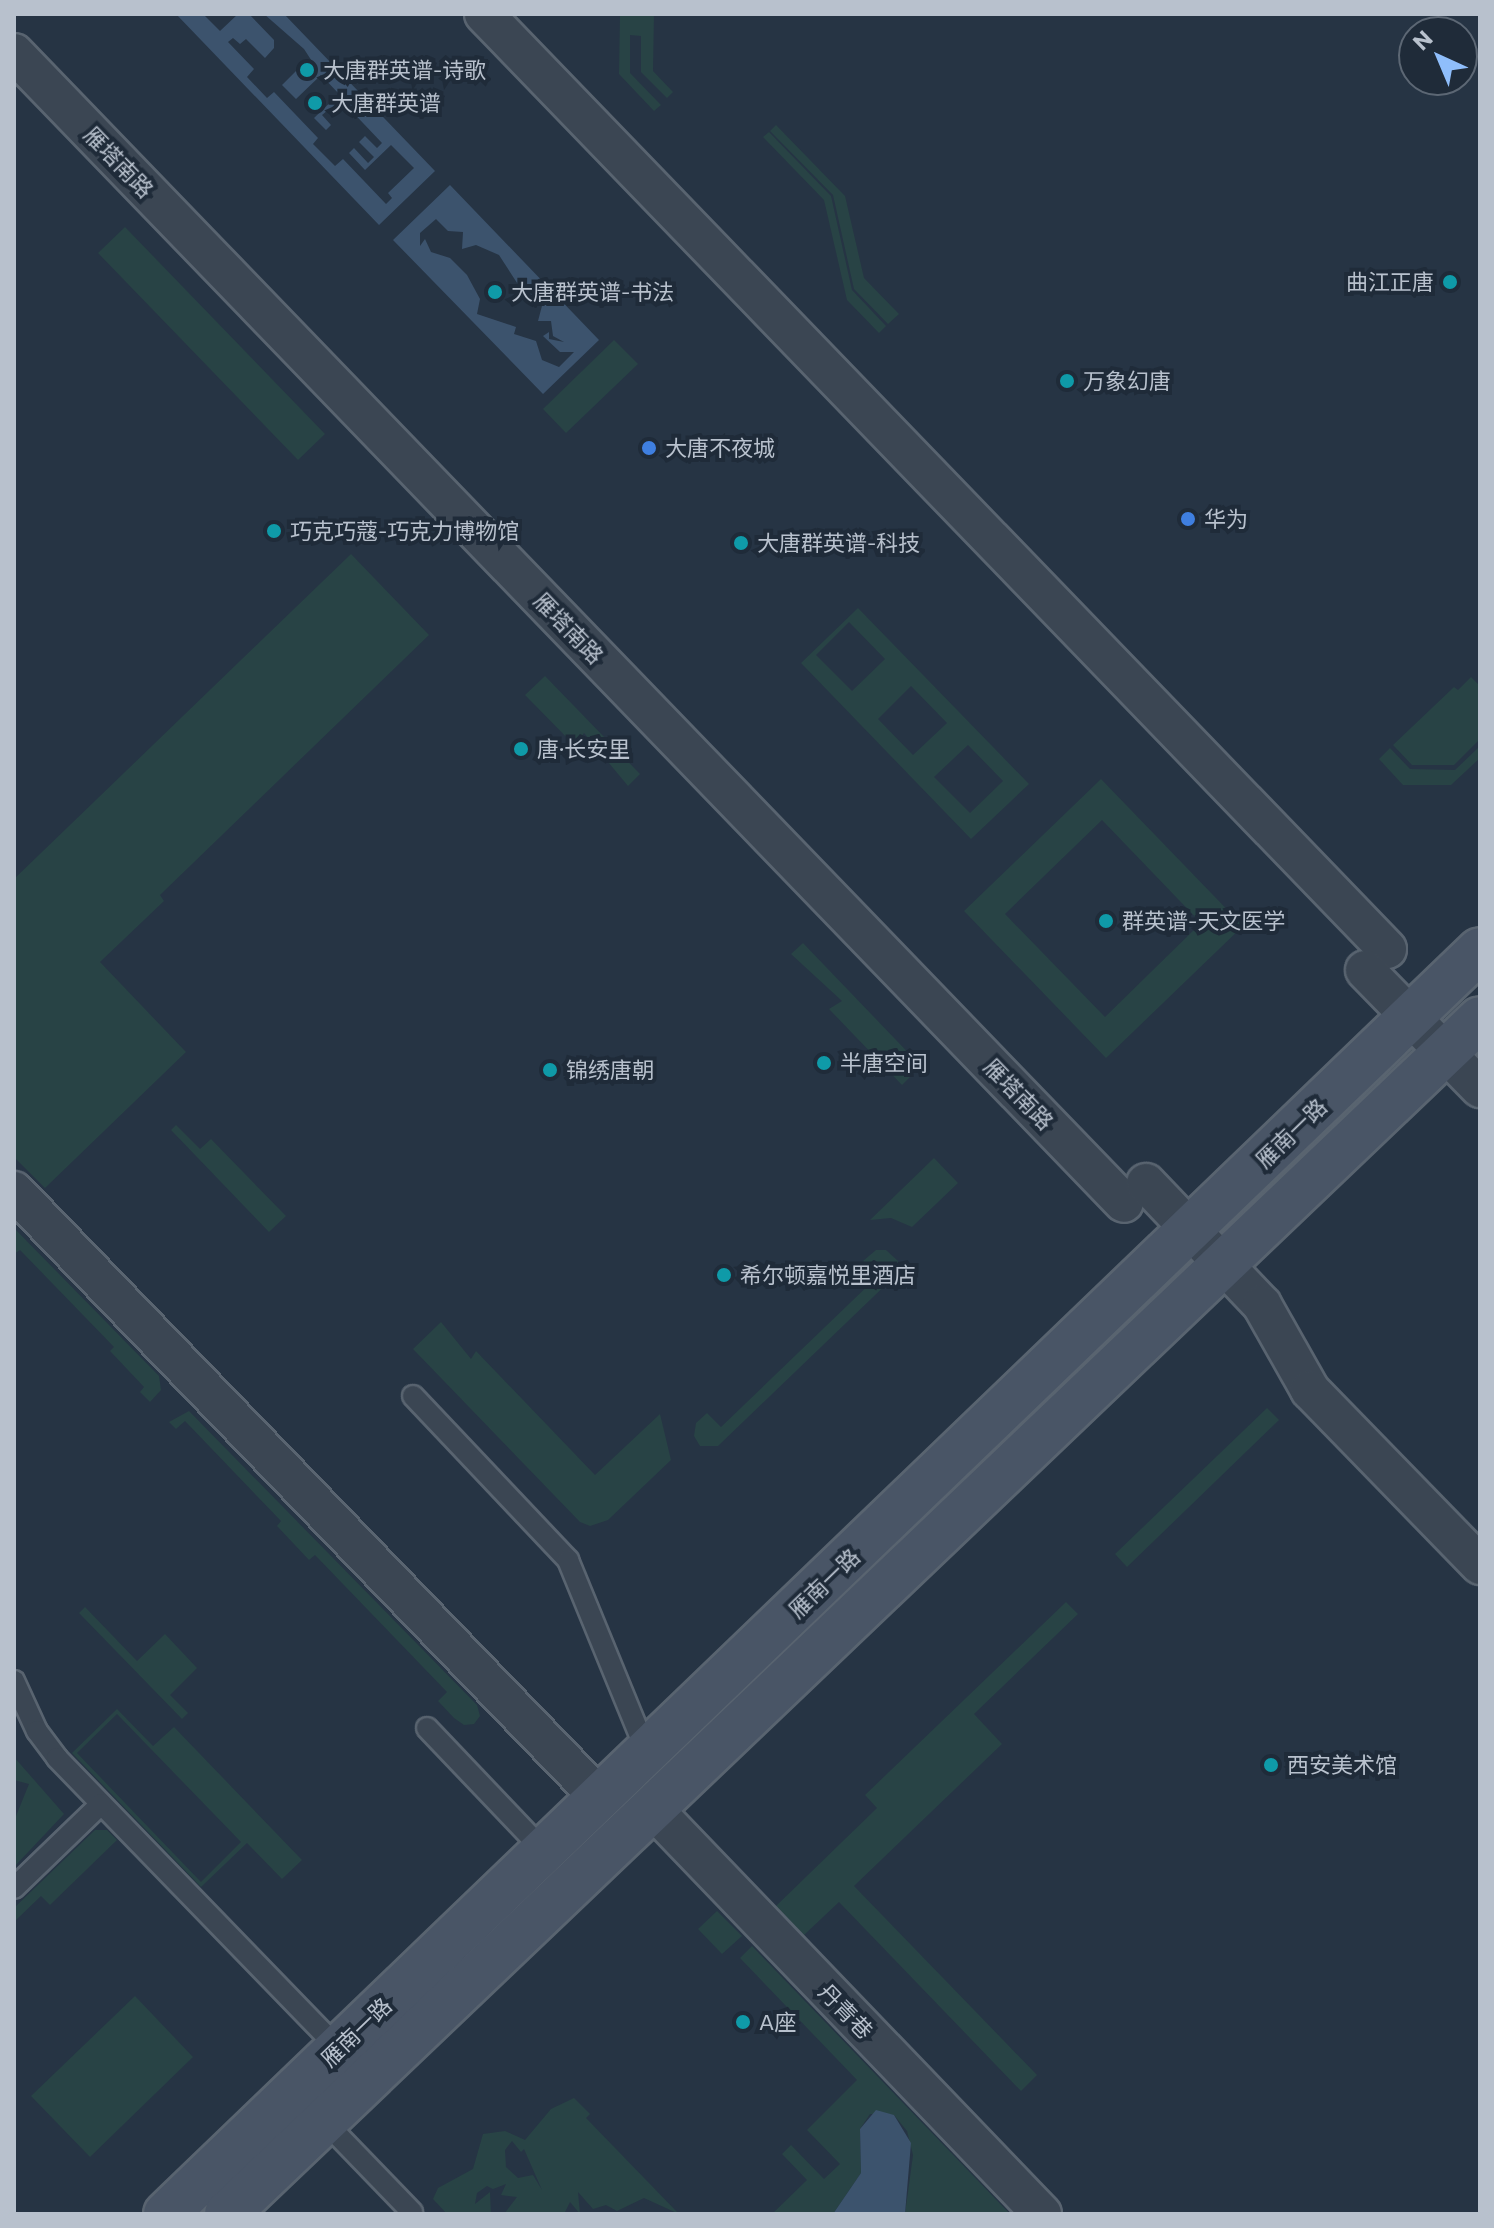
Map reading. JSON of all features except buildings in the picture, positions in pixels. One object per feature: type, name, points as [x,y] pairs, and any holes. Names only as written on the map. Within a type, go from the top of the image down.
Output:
[{"type":"main road","name":"雁南一路","points":[[166,2214],[601,1799],[1480,950]]},
{"type":"main road","name":"雁南一路","points":[[227,2214],[1480,1019]]},
{"type":"street","points":[[484,14],[1376,959],[1411,1017],[1480,1088]]},
{"type":"street","name":"雁塔南路","points":[[14,53],[1135,1193],[1190,1229],[1224,1264],[1276,1323],[1291,1361],[1310,1390],[1480,1565]]},
{"type":"street","points":[[14,1191],[601,1799]]},
{"type":"street","name":"丹青巷","points":[[652,1808],[1042,2214]]},
{"type":"lane","points":[[413,1396],[568,1560],[647,1753]]},
{"type":"lane","points":[[14,1681],[44,1741],[101,1804],[338,2048]]},
{"type":"lane","points":[[427,1728],[545,1852]]},
{"type":"lane","points":[[14,1888],[101,1804]]},
{"type":"lane","points":[[324,2121],[412,2212]]},
{"type":"green space","points":[[620,14],[654,14],[653,71],[673,92],[667,98],[641,72],[641,36],[630,35],[630,73],[661,105],[654,111],[619,74]]},
{"type":"green space","points":[[776,125],[845,196],[864,278],[899,314],[888,324],[854,289],[833,195],[770,131]]},
{"type":"green space","points":[[769,132],[831,196],[852,290],[886,326],[879,333],[847,300],[824,200],[763,137]]},
{"type":"green space","points":[[125,227],[325,434],[298,460],[98,253]]},
{"type":"green space","points":[[614,340],[638,364],[566,433],[543,409]]},
{"type":"green space","points":[[351,554],[429,635],[160,895],[164,901],[100,962],[186,1052],[45,1188],[14,1157],[14,879]]},
{"type":"green space","points":[[858,608],[1029,784],[971,839],[801,663]],"holes":[[[849,622],[885,659],[852,691],[816,655]],[[911,686],[947,723],[913,755],[878,719]],[[968,745],[1003,781],[970,813],[934,777]]]},
{"type":"green space","points":[[545,676],[640,774],[628,786],[584,733],[575,746],[525,695]]},
{"type":"green space","points":[[1471,677],[1480,686],[1480,739],[1454,765],[1412,765],[1393,745],[1454,687],[1458,690]]},
{"type":"green space","points":[[1480,746],[1480,758],[1451,785],[1403,785],[1379,759],[1390,748],[1410,769],[1455,770]]},
{"type":"green space","points":[[1101,779],[1243,926],[1106,1058],[964,911]],"holes":[[[1102,820],[1201,923],[1105,1017],[1005,914]]]},
{"type":"green space","points":[[803,943],[921,1066],[902,1085],[829,1009],[842,1001],[791,954]]},
{"type":"green space","points":[[176,1125],[200,1149],[211,1139],[286,1216],[269,1232],[171,1130]]},
{"type":"green space","points":[[934,1158],[958,1183],[912,1227],[891,1218],[870,1220]]},
{"type":"green space","points":[[14,1228],[159,1376],[161,1390],[150,1402],[140,1392],[144,1387],[110,1351],[114,1347],[20,1250],[14,1254]]},
{"type":"green space","points":[[876,1250],[886,1250],[898,1261],[896,1275],[718,1446],[700,1446],[694,1436],[696,1423],[707,1413],[721,1427],[877,1277],[863,1261]]},
{"type":"green space","points":[[441,1322],[471,1359],[476,1351],[595,1475],[660,1414],[671,1460],[608,1520],[590,1526],[580,1522],[413,1349]]},
{"type":"green space","points":[[1267,1408],[1279,1420],[1127,1567],[1115,1554]]},
{"type":"green space","points":[[189,1411],[477,1705],[480,1716],[474,1724],[464,1725],[454,1718],[438,1701],[447,1692],[315,1555],[309,1560],[277,1526],[281,1521],[185,1421],[176,1429],[169,1422]]},
{"type":"green space","points":[[1066,1602],[1078,1614],[974,1714],[1002,1744],[854,1886],[1037,2075],[1021,2091],[839,1902],[804,1935],[776,1906],[877,1808],[865,1795]]},
{"type":"green space","points":[[85,1607],[137,1661],[165,1634],[197,1668],[170,1695],[188,1713],[182,1719],[79,1613]]},
{"type":"green space","points":[[117,1709],[153,1746],[174,1727],[302,1860],[282,1879],[247,1843],[201,1887],[72,1753]],"holes":[[[117,1714],[241,1842],[201,1882],[77,1753]]]},
{"type":"green space","points":[[14,1757],[64,1814],[14,1867],[14,1821],[29,1784],[14,1780]]},
{"type":"green space","points":[[95,1830],[107,1830],[117,1840],[50,1905],[41,1896],[14,1922],[14,1908]]},
{"type":"green space","points":[[717,1911],[742,1936],[722,1954],[698,1929]]},
{"type":"green space","points":[[752,1946],[1010,2214],[905,2214],[913,2155],[907,2131],[894,2115],[870,2114],[860,2129],[861,2173],[833,2214],[772,2214],[807,2180],[782,2154],[791,2145],[824,2179],[840,2164],[807,2130],[857,2080],[740,1958]]},
{"type":"green space","points":[[135,1996],[193,2057],[90,2157],[31,2096]]},
{"type":"green space","points":[[574,2098],[590,2114],[586,2118],[679,2214],[644,2198],[617,2211],[606,2205],[593,2209],[578,2192],[580,2214],[570,2202],[564,2214],[504,2214],[517,2197],[501,2195],[506,2184],[493,2189],[487,2186],[477,2193],[475,2204],[490,2192],[491,2214],[447,2214],[433,2199],[438,2188],[473,2169],[483,2134],[505,2131],[525,2140],[551,2109]],"holes":[[[512,2141],[521,2152],[524,2149],[542,2190],[533,2175],[518,2178],[506,2167],[505,2150]]]},
{"type":"water","points":[[176,14],[203,14],[220,31],[238,14],[249,14],[274,40],[274,48],[265,58],[246,39],[240,44],[233,38],[228,42],[254,69],[247,77],[267,98],[274,92],[318,138],[313,144],[335,166],[343,159],[386,204],[392,198],[388,193],[414,168],[391,145],[365,170],[349,153],[354,148],[368,163],[374,157],[359,142],[365,136],[377,148],[382,143],[344,103],[332,114],[328,110],[322,115],[331,125],[326,130],[314,118],[339,94],[321,75],[296,99],[282,85],[296,71],[305,80],[317,69],[304,49],[264,14],[284,14],[435,171],[379,225]]},
{"type":"water","points":[[450,185],[599,340],[543,394],[393,240]],"holes":[[[436,219],[448,231],[463,232],[462,249],[476,245],[499,255],[521,289],[543,302],[538,321],[551,321],[553,336],[564,342],[549,339],[549,332],[543,336],[560,352],[574,352],[559,367],[542,360],[536,341],[514,334],[516,327],[477,314],[480,299],[467,275],[450,258],[431,252],[425,239],[420,246],[420,233]]]},
{"type":"water","points":[[876,2110],[894,2115],[911,2143],[905,2214],[833,2214],[861,2173],[860,2129]]},
{"type":"place","name":"大唐群英谱-诗歌","points":[[307,70]]},
{"type":"place","name":"大唐群英谱","points":[[315,103]]},
{"type":"place","name":"曲江正唐","points":[[1450,282]]},
{"type":"place","name":"大唐群英谱-书法","points":[[495,292]]},
{"type":"place","name":"万象幻唐","points":[[1067,381]]},
{"type":"place","name":"大唐不夜城","points":[[649,448]]},
{"type":"place","name":"华为","points":[[1188,519]]},
{"type":"place","name":"巧克巧蔻-巧克力博物馆","points":[[274,531]]},
{"type":"place","name":"大唐群英谱-科技","points":[[741,543]]},
{"type":"place","name":"唐·长安里","points":[[521,749]]},
{"type":"place","name":"群英谱-天文医学","points":[[1106,921]]},
{"type":"place","name":"半唐空间","points":[[824,1063]]},
{"type":"place","name":"锦绣唐朝","points":[[550,1070]]},
{"type":"place","name":"希尔顿嘉悦里酒店","points":[[724,1275]]},
{"type":"place","name":"西安美术馆","points":[[1271,1765]]},
{"type":"place","name":"A座","points":[[743,2022]]}]
